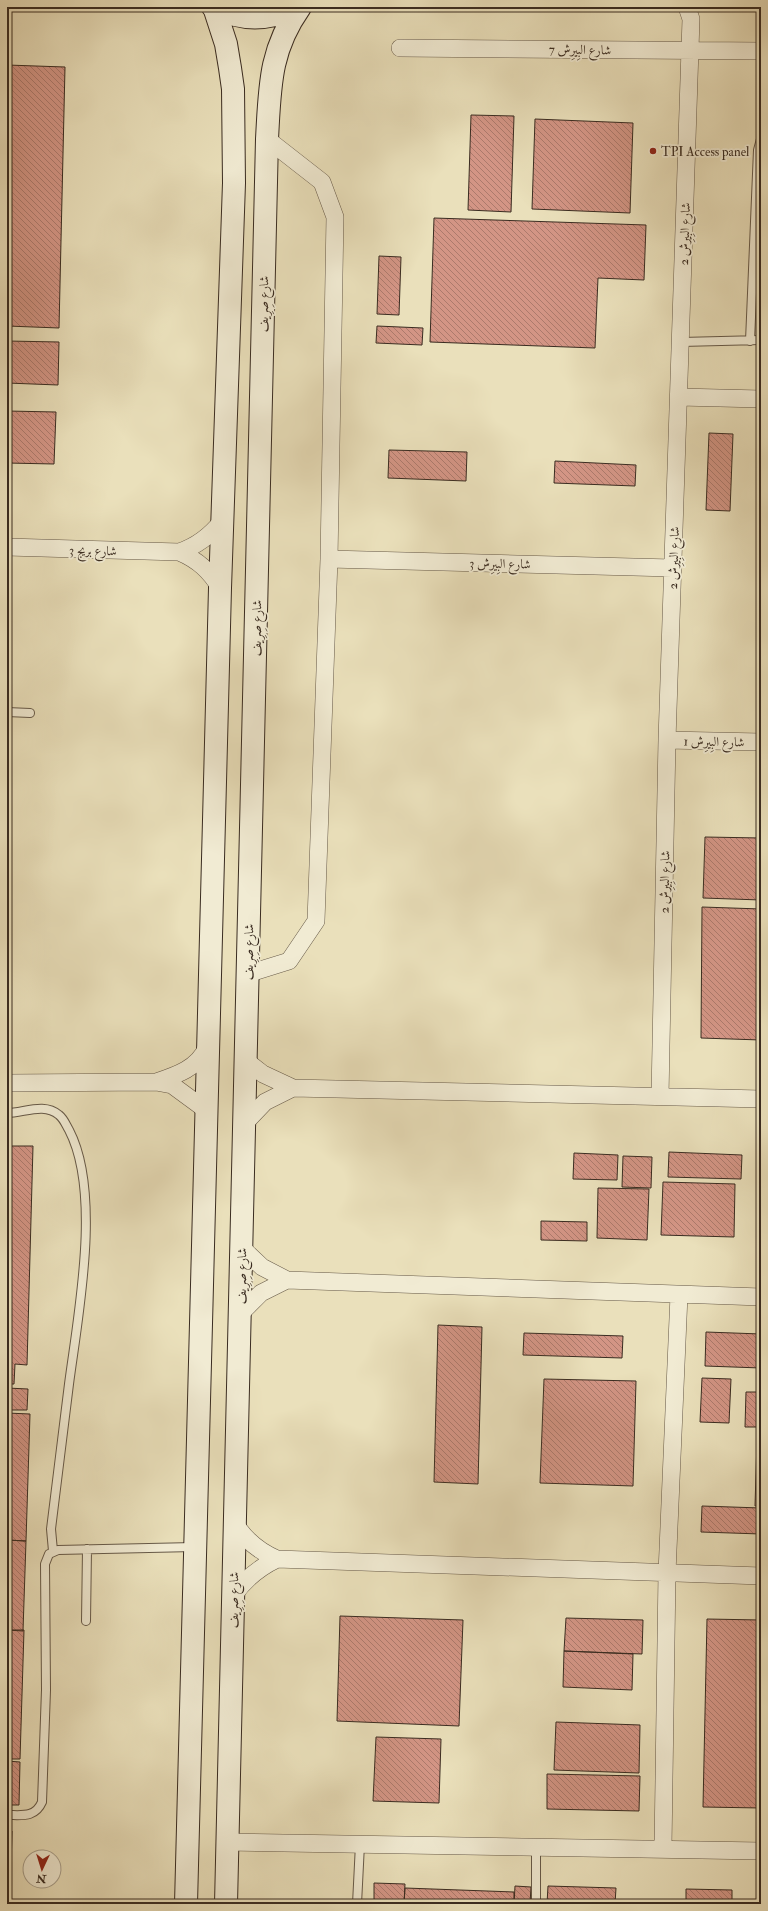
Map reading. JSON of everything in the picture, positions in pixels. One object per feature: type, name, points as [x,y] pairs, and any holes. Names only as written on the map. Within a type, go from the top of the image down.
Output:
[{"type":"main road","points":[[214,7],[235,16],[258,18],[281,14],[296,7]]},
{"type":"main road","points":[[186,1904],[207,1047],[222,521],[234,183],[233,89],[226,44],[214,7]]},
{"type":"main road","name":"شارع صِرِيف","points":[[226,1904],[267,139],[273,66],[279,45],[289,23],[300,7]]},
{"type":"street","name":"شارع البِيرِش 2","points":[[660,1096],[672,568],[681,342],[689,50],[692,11]]},
{"type":"street","name":"شارع البِيرِش 7","points":[[400,48],[689,50],[761,52]]},
{"type":"street","points":[[247,974],[290,961],[316,921],[329,559],[335,217],[322,182],[267,139]]},
{"type":"street","points":[[679,397],[761,399]]},
{"type":"street","name":"شارع بريج 3","points":[[179,552],[199,543],[215,530],[222,521]]},
{"type":"street","name":"شارع بريج 3","points":[[7,548],[179,552],[196,560],[203,566],[220,588]]},
{"type":"street","name":"شارع البِيرِش 3","points":[[329,559],[672,568]]},
{"type":"street","name":"شارع البِيرِش 1","points":[[667,740],[761,742]]},
{"type":"street","points":[[156,1082],[174,1076],[191,1067],[203,1057],[207,1047]]},
{"type":"street","points":[[245,1060],[268,1076],[293,1088],[761,1099]]},
{"type":"street","points":[[7,1082],[156,1082],[172,1085],[206,1110]]},
{"type":"street","points":[[244,1124],[265,1102],[293,1088]]},
{"type":"street","points":[[242,1248],[262,1267],[287,1280],[761,1297]]},
{"type":"street","points":[[240,1314],[261,1293],[287,1280]]},
{"type":"street","points":[[663,1848],[667,1573],[679,1295]]},
{"type":"street","points":[[234,1522],[240,1532],[256,1548],[277,1559],[761,1576]]},
{"type":"street","points":[[233,1596],[247,1578],[261,1567],[277,1559]]},
{"type":"street","points":[[227,1842],[663,1848],[761,1851]]},
{"type":"lane","points":[[750,341],[758,150],[761,139]]},
{"type":"lane","points":[[681,342],[761,340]]},
{"type":"lane","points":[[7,712],[30,713]]},
{"type":"lane","points":[[7,1113],[40,1108],[47,1109],[60,1115],[73,1138],[78,1154],[84,1198],[84,1263],[51,1528],[53,1551]]},
{"type":"lane","points":[[7,1815],[32,1814],[40,1807],[42,1802],[46,1690],[46,1559],[53,1551],[195,1546]]},
{"type":"lane","points":[[86,1621],[87,1549]]},
{"type":"lane","points":[[356,1904],[360,1844]]},
{"type":"lane","points":[[536,1846],[536,1904]]},
{"type":"building","points":[[7,65],[65,67],[59,328],[7,326]]},
{"type":"building","points":[[471,115],[514,116],[511,212],[468,210]]},
{"type":"building","points":[[535,119],[633,123],[630,213],[532,209]]},
{"type":"building","points":[[434,218],[646,225],[644,280],[598,278],[595,348],[430,342]]},
{"type":"building","points":[[379,256],[401,257],[399,315],[377,314]]},
{"type":"building","points":[[377,326],[423,328],[422,345],[376,343]]},
{"type":"building","points":[[7,341],[59,342],[58,385],[7,383]]},
{"type":"building","points":[[7,411],[56,412],[54,464],[7,463]]},
{"type":"building","points":[[709,433],[733,434],[730,511],[706,510]]},
{"type":"building","points":[[389,450],[467,452],[466,481],[388,478]]},
{"type":"building","points":[[555,461],[636,465],[635,486],[554,483]]},
{"type":"building","points":[[705,837],[761,838],[761,900],[703,898]]},
{"type":"building","points":[[702,907],[761,909],[761,1040],[701,1038]]},
{"type":"building","points":[[9,1146],[33,1146],[27,1365],[15,1364],[14,1384],[7,1384],[7,1221]]},
{"type":"building","points":[[669,1152],[742,1155],[741,1179],[668,1177]]},
{"type":"building","points":[[574,1153],[618,1155],[617,1180],[573,1179]]},
{"type":"building","points":[[623,1156],[652,1157],[651,1188],[622,1187]]},
{"type":"building","points":[[663,1182],[735,1184],[734,1237],[661,1235]]},
{"type":"building","points":[[598,1188],[649,1189],[647,1240],[597,1238]]},
{"type":"building","points":[[541,1221],[587,1222],[587,1241],[541,1240]]},
{"type":"building","points":[[438,1325],[482,1327],[478,1484],[434,1482]]},
{"type":"building","points":[[706,1332],[761,1334],[761,1368],[705,1366]]},
{"type":"building","points":[[524,1333],[623,1336],[622,1358],[523,1355]]},
{"type":"building","points":[[702,1378],[731,1379],[729,1423],[700,1422]]},
{"type":"building","points":[[544,1379],[636,1381],[633,1486],[540,1483]]},
{"type":"building","points":[[7,1388],[28,1389],[27,1410],[7,1410]]},
{"type":"building","points":[[746,1392],[761,1392],[761,1427],[745,1427]]},
{"type":"building","points":[[7,1413],[30,1414],[26,1541],[7,1540]]},
{"type":"building","points":[[757,1440],[761,1440],[761,1506],[755,1506]]},
{"type":"building","points":[[702,1506],[761,1508],[761,1534],[701,1532]]},
{"type":"building","points":[[7,1540],[26,1541],[23,1631],[7,1630]]},
{"type":"building","points":[[340,1616],[463,1620],[459,1726],[337,1721]]},
{"type":"building","points":[[566,1618],[643,1620],[642,1654],[564,1651]]},
{"type":"building","points":[[707,1619],[761,1620],[761,1808],[703,1807]]},
{"type":"building","points":[[7,1630],[24,1630],[20,1759],[7,1759]]},
{"type":"building","points":[[564,1651],[633,1654],[632,1690],[563,1687]]},
{"type":"building","points":[[556,1722],[640,1725],[639,1773],[554,1770]]},
{"type":"building","points":[[376,1737],[441,1739],[439,1803],[373,1801]]},
{"type":"building","points":[[7,1761],[20,1762],[19,1805],[7,1805]]},
{"type":"building","points":[[547,1774],[640,1776],[639,1811],[547,1809]]},
{"type":"building","points":[[7,1831],[12,1831],[10,1904],[7,1904]]},
{"type":"building","points":[[374,1883],[405,1884],[404,1904],[374,1904]]},
{"type":"building","points":[[515,1886],[531,1887],[530,1904],[514,1904]]},
{"type":"building","points":[[548,1886],[616,1888],[615,1904],[547,1904]]},
{"type":"building","points":[[405,1888],[514,1892],[514,1904],[404,1904]]},
{"type":"building","points":[[686,1889],[732,1890],[732,1904],[686,1904]]},
{"type":"place","name":"TPI Access panel","points":[[653,151]]}]
